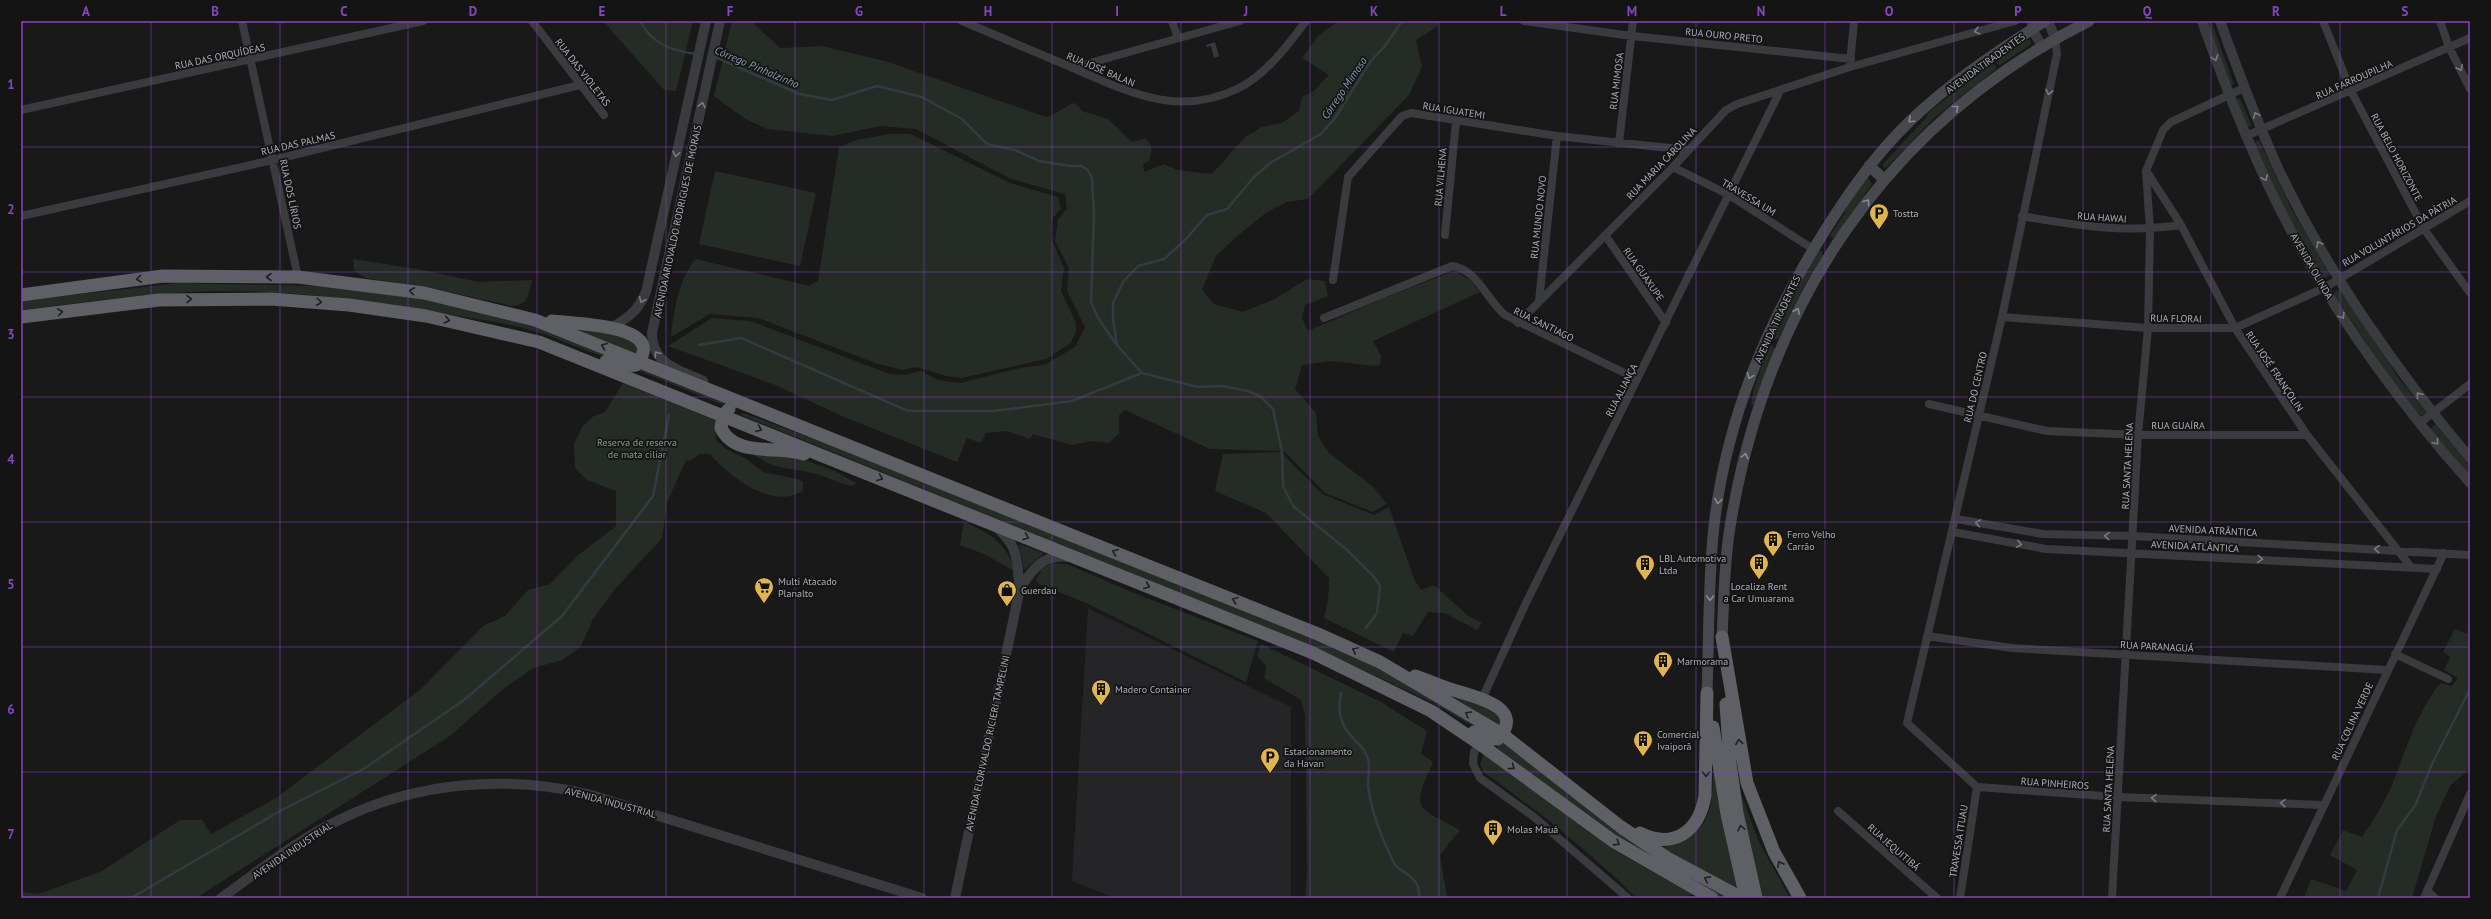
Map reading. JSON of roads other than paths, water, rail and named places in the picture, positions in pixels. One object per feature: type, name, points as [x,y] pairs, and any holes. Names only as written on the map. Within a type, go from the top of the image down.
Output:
[{"type":"highway","points":[[21,295],[163,276],[298,277],[424,293],[535,320],[640,360],[770,414],[1311,631],[1380,662],[1496,705],[1502,710],[1506,718],[1506,727],[1492,739]]},
{"type":"highway","points":[[21,317],[158,300],[271,299],[349,304],[426,316],[538,342],[626,366],[636,365],[640,360],[643,348],[638,339],[622,329],[535,320]]},
{"type":"highway","points":[[538,342],[1313,653],[1492,739],[1613,841],[1712,898]]},
{"type":"highway","points":[[770,414],[738,407],[727,409],[723,415],[721,428],[725,436],[737,445],[796,452],[840,467],[849,466]]},
{"type":"highway","points":[[1722,636],[1730,764],[1747,877],[1746,898]]},
{"type":"highway","points":[[1722,636],[1747,783],[1754,806],[1774,852],[1800,898]]},
{"type":"highway","points":[[1380,662],[1492,739],[1586,799],[1653,839],[1671,839],[1686,833],[1702,812],[1705,796],[1707,693]]},
{"type":"highway","points":[[1707,693],[1727,814],[1747,877],[1756,898]]},
{"type":"highway","points":[[1586,799],[1621,827],[1667,858],[1742,898]]},
{"type":"main road","name":"AVENIDA TIRADENTES","points":[[1707,693],[1711,561],[1718,500],[1730,438],[1738,410],[1766,340],[1789,289],[1813,249],[1869,166],[1922,110],[2032,25],[2046,21]]},
{"type":"main road","name":"AVENIDA TIRADENTES","points":[[1722,636],[1726,563],[1730,528],[1745,454],[1757,415],[1783,347],[1808,288],[1834,248],[1884,179],[1928,132],[1952,111],[2042,46],[2088,21]]},
{"type":"main road","points":[[1869,166],[1884,179]]},
{"type":"main road","points":[[1820,239],[1834,248]]},
{"type":"main road","points":[[1766,340],[1783,347]]},
{"type":"main road","points":[[1711,561],[1726,563]]},
{"type":"street","name":"RUA DOS LÍRIOS","points":[[242,21],[298,277]]},
{"type":"street","name":"RUA DAS ORQUÍDEAS","points":[[21,110],[423,21]]},
{"type":"street","name":"RUA DAS VIOLETAS","points":[[532,21],[604,115]]},
{"type":"street","name":"AVENIDA ARIOVALDO RODRIGUES DE MORAIS","points":[[611,328],[626,320],[640,306],[646,292],[706,21]]},
{"type":"street","name":"AVENIDA ARIOVALDO RODRIGUES DE MORAIS","points":[[712,389],[709,384],[665,363],[654,352],[652,343],[666,266],[720,21]]},
{"type":"street","name":"RUA JOSÉ BALAN","points":[[962,21],[1131,94],[1163,100],[1206,99],[1227,93],[1250,81],[1287,46],[1306,21]]},
{"type":"street","points":[[1172,21],[1178,38]]},
{"type":"street","points":[[1072,68],[1240,21]]},
{"type":"street","name":"RUA OURO PRETO","points":[[1524,21],[1850,63]]},
{"type":"street","name":"RUA MIMOSA","points":[[1619,142],[1633,21]]},
{"type":"street","points":[[1850,63],[1854,21]]},
{"type":"street","name":"RUA MARIA CAROLINA","points":[[1518,323],[1673,167],[1726,110],[1737,104],[1780,91],[1850,63],[2015,21]]},
{"type":"street","points":[[2046,21],[2056,38]]},
{"type":"street","name":"AVENIDA OLINDA","points":[[2202,21],[2228,95],[2246,136],[2289,227],[2324,288],[2384,377],[2470,483]]},
{"type":"street","name":"AVENIDA OLINDA","points":[[2220,21],[2244,88],[2293,197],[2339,278],[2433,413],[2470,458]]},
{"type":"street","name":"RUA BELO HORIZONTE","points":[[2323,21],[2351,91],[2424,229],[2470,293]]},
{"type":"street","points":[[2440,21],[2449,47],[2470,89]]},
{"type":"street","points":[[2032,25],[2042,46],[2057,54]]},
{"type":"street","name":"RUA DO CENTRO","points":[[1977,787],[1907,723],[1953,532],[2002,317],[2057,54],[2056,38]]},
{"type":"street","name":"RUA FARROUPILHA","points":[[2246,136],[2470,38]]},
{"type":"street","name":"RUA DAS PALMAS","points":[[21,216],[273,160],[580,85]]},
{"type":"street","name":"RUA SANTA HELENA","points":[[2112,898],[2138,435],[2148,328],[2150,230],[2146,171],[2164,130],[2171,122],[2244,88]]},
{"type":"street","name":"RUA ALIANÇA","points":[[1482,699],[1525,606],[1637,379],[1666,324],[1780,91]]},
{"type":"street","name":"RUA IGUATEMI","points":[[1333,280],[1348,176],[1402,116],[1411,113],[1557,136],[1688,150]]},
{"type":"street","name":"RUA VILHENA","points":[[1445,236],[1456,121]]},
{"type":"street","name":"RUA MUNDO NOVO","points":[[1539,301],[1557,136]]},
{"type":"street","name":"TRAVESSA UM","points":[[1673,167],[1729,195],[1813,249]]},
{"type":"street","name":"RUA JOSÉ FRANÇOLIN","points":[[2146,171],[2181,225],[2234,328],[2307,435],[2411,567]]},
{"type":"street","name":"RUA VOLUNTÁRIOS DA PÁTRIA","points":[[2339,278],[2470,201]]},
{"type":"street","name":"RUA HAWAI","points":[[2022,216],[2079,226],[2150,230],[2181,225]]},
{"type":"street","name":"RUA GUAXUPE","points":[[1605,235],[1666,324]]},
{"type":"street","name":"RUA SANTIAGO","points":[[1324,318],[1452,266],[1462,267],[1470,273],[1494,306],[1518,323],[1637,379]]},
{"type":"street","name":"RUA FLORAI","points":[[2002,317],[2148,328],[2234,328],[2324,288],[2339,278]]},
{"type":"street","points":[[2421,422],[2470,384]]},
{"type":"street","name":"RUA GUAÍRA","points":[[1929,404],[2047,431],[2138,435],[2307,435]]},
{"type":"street","name":"AVENIDA ATRÂNTICA","points":[[1956,519],[2044,534],[2133,536],[2470,555]]},
{"type":"street","name":"AVENIDA FLORIVALDO RICIERI TAMPELINI","points":[[955,898],[1020,588],[1016,549],[1009,538],[992,524]]},
{"type":"street","name":"AVENIDA ATLÂNTICA","points":[[1953,532],[2046,549],[2437,569]]},
{"type":"street","name":"RUA COLINA VERDE","points":[[2280,898],[2322,805],[2444,553]]},
{"type":"street","name":"AVENIDA FLORIVALDO RICIERI TAMPELINI","points":[[1020,588],[1031,572],[1047,558],[1062,556],[1082,560]]},
{"type":"street","name":"RUA PARANAGUÁ","points":[[1927,636],[2012,648],[2387,670]]},
{"type":"street","points":[[2395,654],[2448,679]]},
{"type":"street","points":[[1492,739],[1474,752],[1473,764],[1480,778],[1534,818],[1628,898]]},
{"type":"street","name":"AVENIDA INDUSTRIAL","points":[[221,898],[292,848],[337,820],[367,808],[429,789],[480,783],[541,786],[591,795],[922,898]]},
{"type":"street","name":"RUA PINHEIROS","points":[[1977,787],[2118,797],[2322,805]]},
{"type":"street","name":"TRAVESSA ITUAU","points":[[1960,898],[1977,787]]},
{"type":"street","points":[[2435,898],[2425,894],[2470,794]]},
{"type":"street","name":"RUA JEQUITIBÁ","points":[[1838,811],[1937,898]]},
{"type":"waterway","name":"Córrego Pinhalzinho","points":[[640,21],[650,35],[657,41],[679,51],[697,54]]},
{"type":"waterway","name":"Córrego Mimosa","points":[[1366,628],[1377,613],[1380,586],[1374,577],[1347,550],[1293,506],[1283,486],[1282,452],[1273,409],[1260,396],[1248,391],[1222,386],[1198,387],[1142,373],[1117,345],[1113,319],[1113,303],[1123,282],[1138,266],[1164,259],[1185,240],[1207,215],[1227,209],[1254,177],[1270,163],[1321,134],[1335,118],[1370,62],[1385,46],[1402,21]]},
{"type":"waterway","name":"Córrego Pinhalzinho","points":[[715,57],[799,94],[832,100],[877,86],[922,97],[962,119],[987,144],[1015,150],[1039,161],[1070,166],[1081,166],[1087,169],[1092,178],[1094,215],[1091,302],[1098,318],[1116,344]]},
{"type":"waterway","points":[[699,345],[741,338],[908,411],[994,411],[1072,401],[1142,373]]},
{"type":"waterway","points":[[131,898],[282,810],[365,768],[464,700],[562,616],[653,496],[669,415]]},
{"type":"waterway","points":[[2378,898],[2397,830],[2415,806],[2432,764],[2470,689]]},
{"type":"waterway","points":[[1341,693],[1340,711],[1342,722],[1348,733],[1364,750],[1368,758],[1368,787],[1375,817],[1382,836],[1394,863],[1417,884],[1419,898]]},
{"type":"place","name":"Tostta","points":[[1879,230]]},
{"type":"place","name":"Ferro Velho Carrão","points":[[1773,557]]},
{"type":"place","name":"Localiza Rent a Car Umuarama","points":[[1759,580]]},
{"type":"place","name":"LBL Automotiva Ltda","points":[[1645,581]]},
{"type":"place","name":"Multi Atacado Planalto","points":[[764,604]]},
{"type":"place","name":"Guerdau","points":[[1007,607]]},
{"type":"place","name":"Marmorama","points":[[1663,678]]},
{"type":"place","name":"Madero Container","points":[[1101,706]]},
{"type":"place","name":"Comercial Ivaiporã","points":[[1643,757]]},
{"type":"place","name":"Estacionamento da Havan","points":[[1270,774]]},
{"type":"place","name":"Molas Mauá","points":[[1493,846]]},
{"type":"park label","name":"Reserva de reserva de mata ciliar","points":[[637,448]]}]
